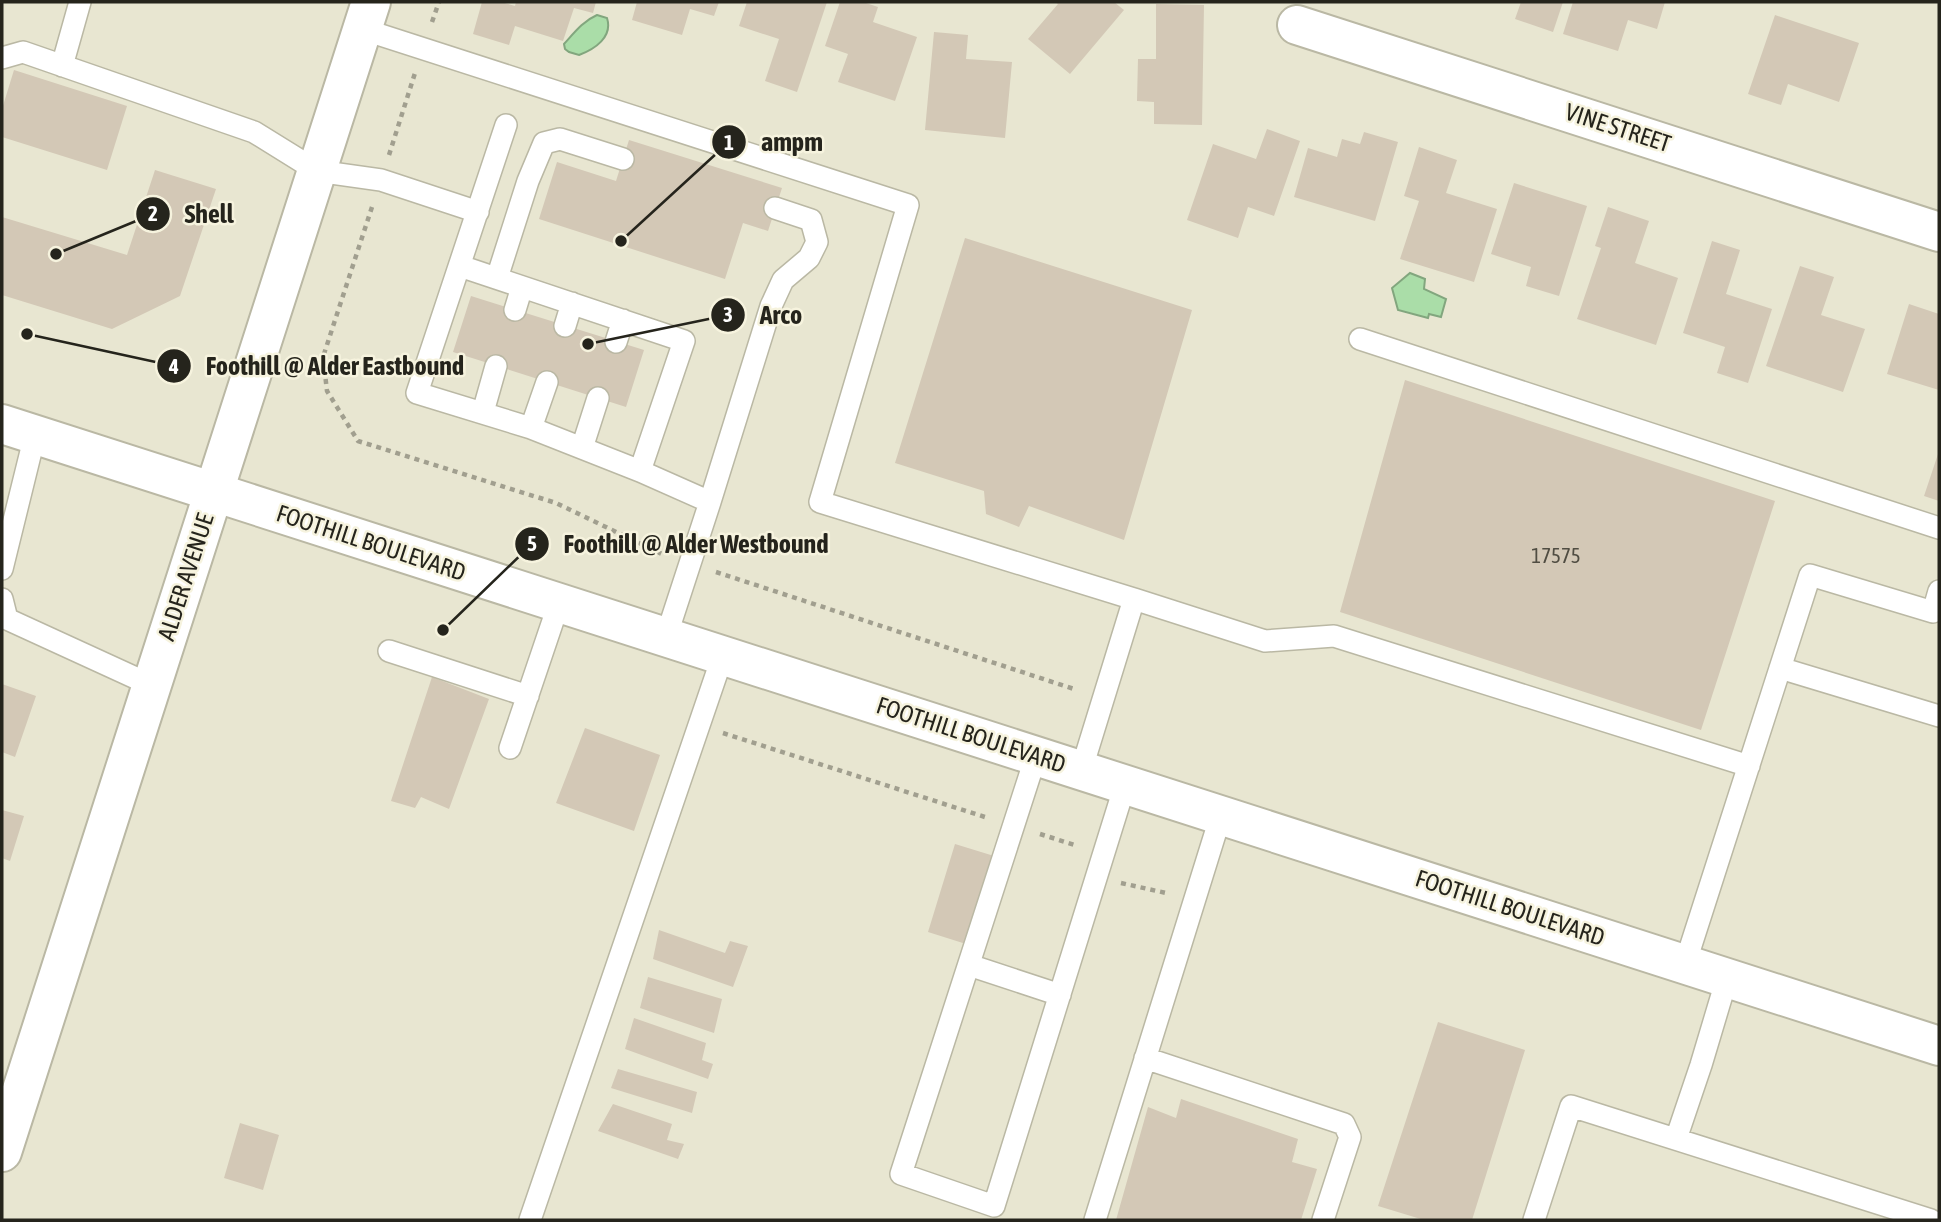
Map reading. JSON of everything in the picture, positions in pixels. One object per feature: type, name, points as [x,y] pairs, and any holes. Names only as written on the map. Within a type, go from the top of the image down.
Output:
[{"type":"main road","name":"ALDER AVENUE","points":[[2,1152],[366,15]]},
{"type":"main road","name":"VINE STREET","points":[[1297,25],[1939,232]]},
{"type":"main road","name":"FOOTHILL BOULEVARD","points":[[19,430],[1939,1046]]},
{"type":"lane","points":[[62,65],[80,2]]},
{"type":"lane","points":[[366,15],[908,205],[820,502],[1265,641],[1334,636],[1749,766]]},
{"type":"lane","points":[[2,56],[23,52],[254,132],[317,171],[381,180],[478,212]]},
{"type":"lane","points":[[506,125],[417,393],[531,428],[710,502]]},
{"type":"lane","points":[[497,278],[528,181],[544,143],[560,139],[623,159]]},
{"type":"lane","points":[[666,637],[771,306],[783,280],[809,258],[817,242],[811,220],[775,208]]},
{"type":"lane","points":[[460,266],[684,341],[640,471]]},
{"type":"lane","points":[[515,310],[522,287]]},
{"type":"lane","points":[[565,326],[572,303]]},
{"type":"lane","points":[[617,342],[623,320]]},
{"type":"lane","points":[[1360,339],[1939,528]]},
{"type":"lane","points":[[483,412],[496,366]]},
{"type":"lane","points":[[531,428],[547,382]]},
{"type":"lane","points":[[582,448],[598,398]]},
{"type":"lane","points":[[2,569],[19,430]]},
{"type":"lane","points":[[1685,964],[1810,575],[1933,612],[1939,591]]},
{"type":"lane","points":[[2,599],[7,619],[151,685]]},
{"type":"lane","points":[[1081,771],[1133,599]]},
{"type":"lane","points":[[510,748],[559,603]]},
{"type":"lane","points":[[390,651],[528,696]]},
{"type":"lane","points":[[530,1220],[723,655]]},
{"type":"lane","points":[[1780,668],[1939,716]]},
{"type":"lane","points":[[1037,756],[901,1174],[994,1206],[1125,785]]},
{"type":"lane","points":[[1095,1220],[1221,815]]},
{"type":"lane","points":[[969,965],[1060,995]]},
{"type":"lane","points":[[1676,1139],[1727,978]]},
{"type":"lane","points":[[1145,1058],[1344,1124],[1350,1137],[1323,1220]]},
{"type":"lane","points":[[1534,1220],[1571,1106],[1931,1220]]},
{"type":"path","points":[[698,725],[1112,858],[1117,882],[1166,893]]},
{"type":"shaded area","points":[[597,15],[607,18],[607,31],[601,41],[579,55],[565,49],[564,44],[575,32]]},
{"type":"shaded area","points":[[1410,273],[1425,279],[1424,289],[1446,299],[1441,317],[1429,314],[1428,318],[1398,310],[1392,288]]},
{"type":"building","points":[[482,2],[501,2],[515,6],[516,2],[596,2],[593,13],[574,8],[563,41],[515,26],[509,45],[473,34]]},
{"type":"building","points":[[637,2],[719,2],[714,16],[690,9],[682,35],[632,20]]},
{"type":"building","points":[[747,2],[827,2],[797,92],[765,81],[779,39],[739,26]]},
{"type":"building","points":[[840,2],[863,2],[878,7],[873,22],[917,37],[895,101],[838,82],[848,54],[825,46]]},
{"type":"building","points":[[1055,2],[1114,2],[1124,10],[1070,74],[1028,39],[1058,4]]},
{"type":"building","points":[[1521,2],[1563,2],[1553,32],[1515,19]]},
{"type":"building","points":[[1573,2],[1665,2],[1657,29],[1628,20],[1618,51],[1563,34]]},
{"type":"building","points":[[1156,4],[1204,5],[1202,125],[1154,124],[1154,102],[1137,101],[1138,59],[1156,59]]},
{"type":"building","points":[[1775,15],[1859,43],[1839,102],[1788,84],[1781,105],[1748,94]]},
{"type":"building","points":[[934,32],[968,35],[966,59],[1012,62],[1005,138],[925,130]]},
{"type":"building","points":[[14,70],[127,106],[107,170],[2,137],[2,109]]},
{"type":"building","points":[[1267,129],[1300,141],[1274,216],[1248,207],[1238,238],[1187,220],[1213,144],[1256,159]]},
{"type":"building","points":[[1364,132],[1398,142],[1375,221],[1294,197],[1308,148],[1337,157],[1342,139],[1360,144]]},
{"type":"building","points":[[629,140],[782,188],[768,231],[743,223],[725,279],[539,219],[557,162],[616,181]]},
{"type":"building","points":[[1419,147],[1457,160],[1446,193],[1497,209],[1474,282],[1400,259],[1419,201],[1404,196]]},
{"type":"building","points":[[155,170],[216,189],[180,296],[112,329],[2,295],[2,217],[127,255]]},
{"type":"building","points":[[1514,183],[1587,206],[1559,296],[1526,286],[1531,267],[1491,254]]},
{"type":"building","points":[[1608,207],[1649,221],[1635,263],[1678,278],[1656,345],[1577,319],[1601,248],[1595,246]]},
{"type":"building","points":[[965,238],[1192,310],[1124,540],[1029,506],[1019,527],[986,514],[984,491],[895,463]]},
{"type":"building","points":[[1712,241],[1740,250],[1726,294],[1772,309],[1748,383],[1717,373],[1725,347],[1683,333]]},
{"type":"building","points":[[1800,266],[1834,277],[1821,315],[1865,329],[1843,392],[1766,366]]},
{"type":"building","points":[[471,296],[644,350],[626,407],[453,352]]},
{"type":"building","points":[[1909,304],[1939,314],[1939,390],[1887,374]]},
{"type":"building","points":[[1405,380],[1775,501],[1701,730],[1340,612]]},
{"type":"building","points":[[1939,451],[1939,501],[1924,496]]},
{"type":"building","points":[[432,677],[489,699],[449,809],[421,797],[415,808],[391,801]]},
{"type":"building","points":[[2,684],[36,696],[15,757],[2,752]]},
{"type":"building","points":[[585,728],[660,755],[634,831],[556,803]]},
{"type":"building","points":[[2,810],[24,816],[10,861],[2,858]]},
{"type":"building","points":[[955,844],[994,856],[966,944],[928,932]]},
{"type":"building","points":[[659,930],[725,953],[730,941],[748,946],[733,987],[653,959]]},
{"type":"building","points":[[648,977],[722,999],[714,1033],[640,1008]]},
{"type":"building","points":[[634,1018],[706,1043],[702,1060],[713,1064],[708,1079],[625,1049]]},
{"type":"building","points":[[1438,1022],[1525,1050],[1472,1220],[1424,1220],[1378,1206]]},
{"type":"building","points":[[618,1069],[697,1092],[692,1113],[611,1088]]},
{"type":"building","points":[[1181,1099],[1298,1139],[1292,1162],[1317,1169],[1301,1220],[1116,1220],[1148,1107],[1176,1118]]},
{"type":"building","points":[[613,1104],[672,1124],[667,1140],[684,1144],[678,1159],[598,1131]]},
{"type":"building","points":[[240,1123],[279,1135],[263,1190],[224,1178]]},
{"type":"place","name":"ampm","points":[[621,241]]},
{"type":"place","name":"Shell","points":[[56,254]]},
{"type":"place","name":"Foothill @ Alder Eastbound","points":[[27,334]]},
{"type":"place","name":"Arco","points":[[588,344]]},
{"type":"place","name":"Foothill @ Alder Westbound","points":[[443,630]]}]
